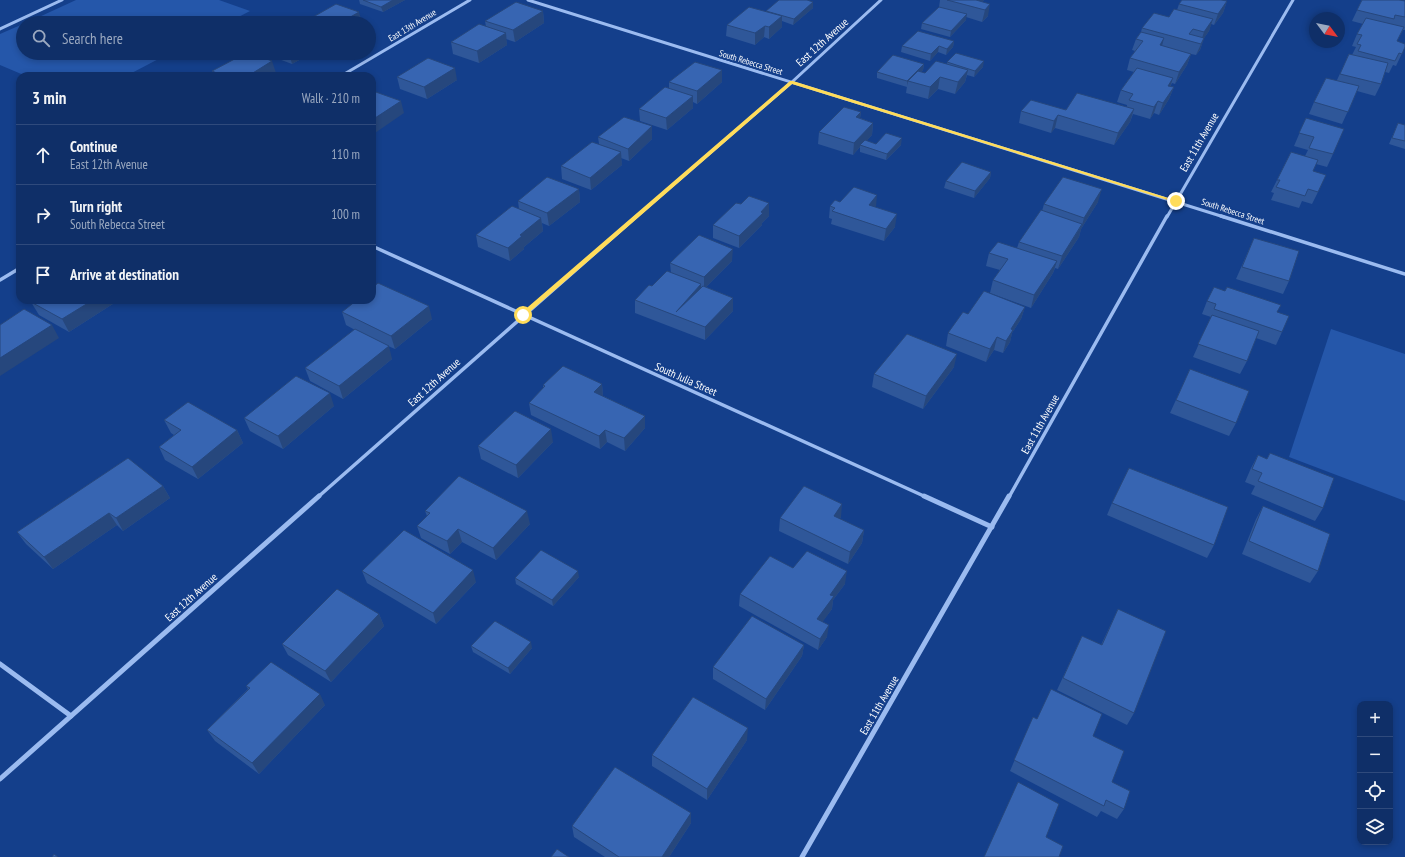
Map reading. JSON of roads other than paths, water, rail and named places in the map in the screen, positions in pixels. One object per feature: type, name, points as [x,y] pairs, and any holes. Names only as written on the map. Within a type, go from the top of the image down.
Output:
[{"type":"street","points":[[28,16],[62,0]]},
{"type":"street","name":"East 13th Avenue","points":[[376,55],[470,0]]},
{"type":"street","name":"South Rebecca Street","points":[[528,0],[1176,201],[1405,274]]},
{"type":"street","name":"East 12th Avenue","points":[[0,779],[523,315],[792,82],[881,0]]},
{"type":"street","name":"East 11th Avenue","points":[[802,857],[992,527],[1176,201],[1293,0]]},
{"type":"street","points":[[0,29],[16,22]]},
{"type":"street","name":"East 13th Avenue","points":[[348,72],[368,60]]},
{"type":"street","name":"South Julia Street","points":[[376,248],[992,527]]},
{"type":"street","points":[[0,280],[16,270]]},
{"type":"street","points":[[0,664],[71,716]]}]
